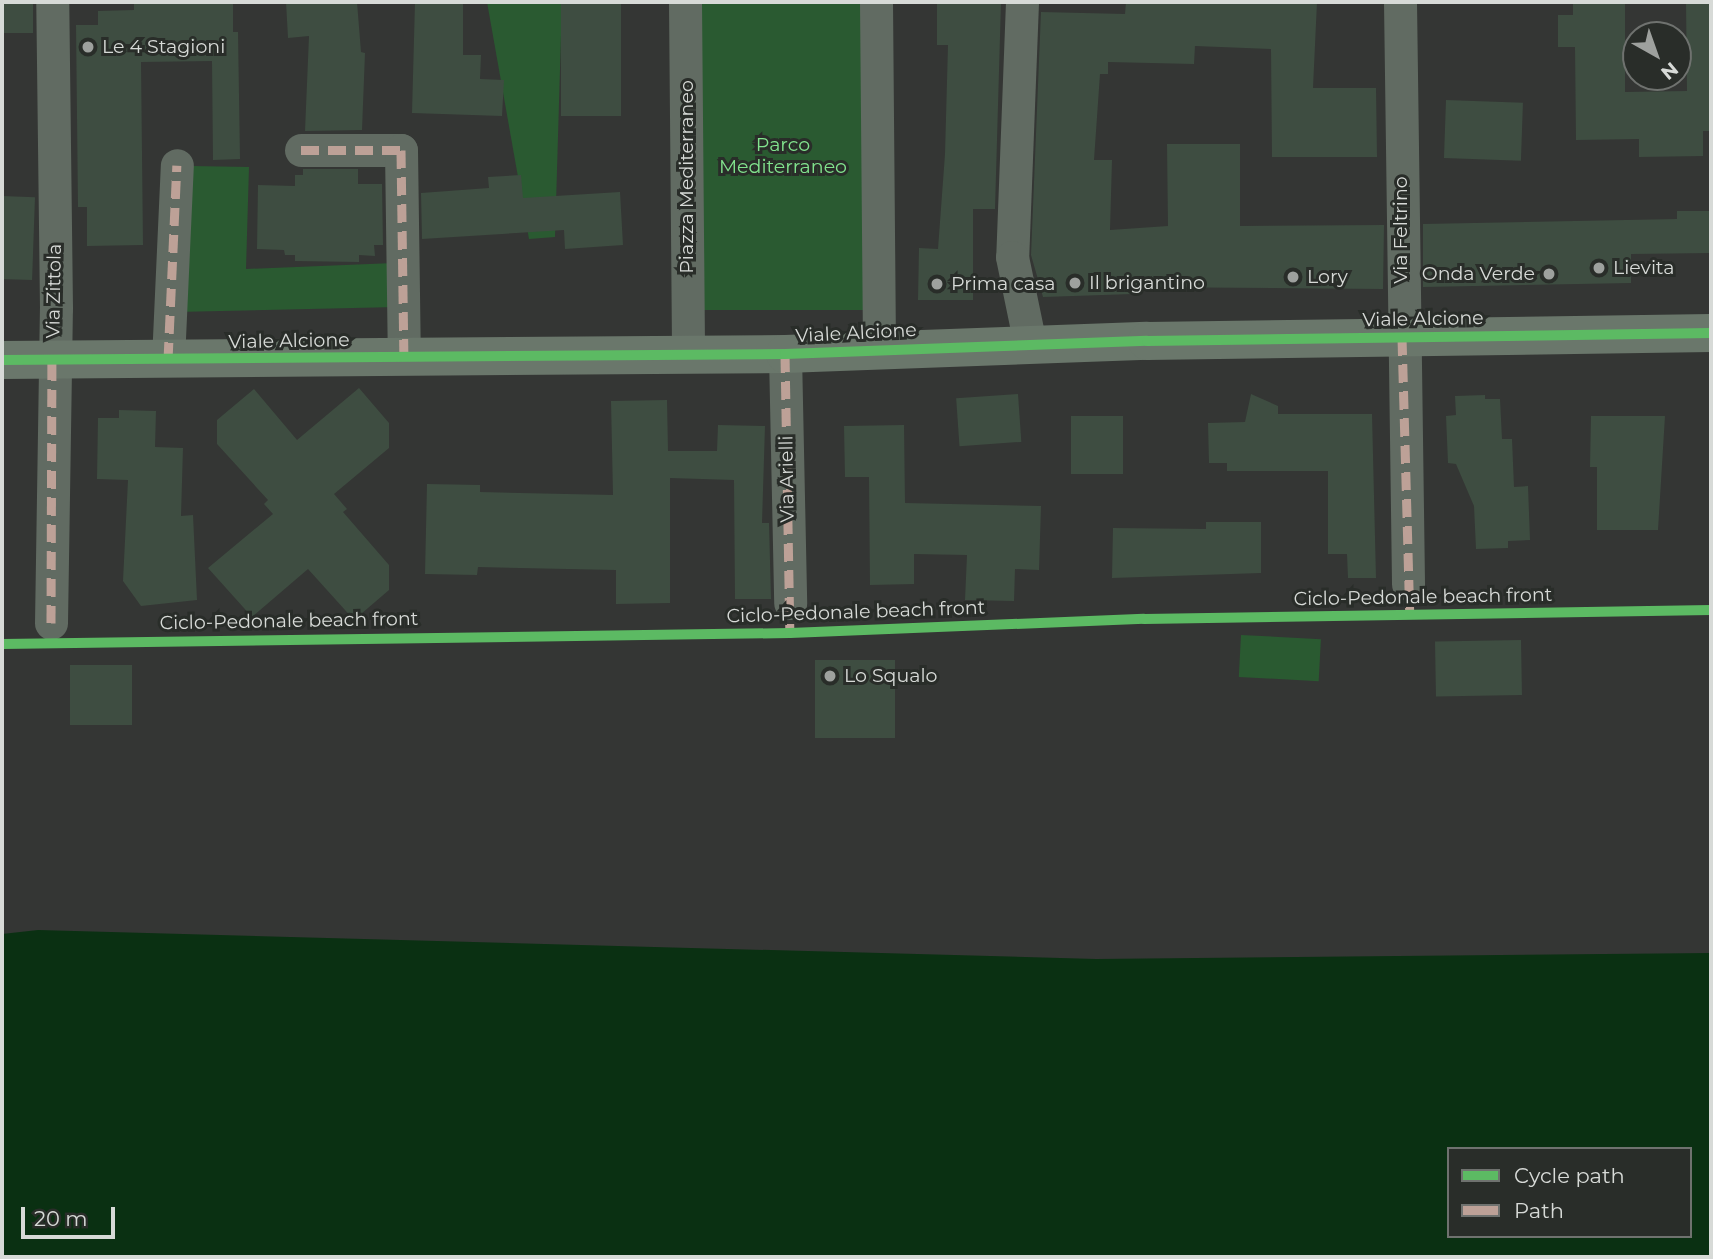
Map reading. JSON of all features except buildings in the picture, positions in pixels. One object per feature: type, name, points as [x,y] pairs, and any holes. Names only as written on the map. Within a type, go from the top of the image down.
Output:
[{"type":"street","name":"Via Zittola","points":[[51,623],[52,362],[56,308],[52,2]]},
{"type":"street","name":"Piazza Mediterraneo","points":[[685,2],[688,353]]},
{"type":"street","points":[[876,2],[879,350]]},
{"type":"street","points":[[1022,2],[1012,257],[1030,344]]},
{"type":"street","name":"Via Feltrino","points":[[1400,2],[1402,337],[1408,584]]},
{"type":"street","points":[[301,150],[401,150],[404,356]]},
{"type":"street","points":[[168,360],[177,165]]},
{"type":"street","name":"Viale Alcione","points":[[2,360],[52,362],[404,356],[785,354],[1030,344],[1711,333]]},
{"type":"street","name":"Via Arielli","points":[[785,354],[790,603]]},
{"type":"green space","points":[[487,2],[562,2],[555,237],[529,239]]},
{"type":"green space","name":"Parco Mediterraneo","points":[[697,2],[863,2],[863,310],[697,310]]},
{"type":"green space","points":[[191,166],[249,167],[246,269],[394,263],[397,307],[175,312]]},
{"type":"green space","points":[[1241,635],[1321,639],[1319,681],[1239,677]]},
{"type":"shaded area","points":[[38,930],[1096,959],[1711,953],[1711,1257],[2,1257],[2,934]]},
{"type":"marked path","points":[[301,150],[401,150],[404,356]]},
{"type":"marked path","points":[[168,360],[177,165]]},
{"type":"marked path","points":[[1402,337],[1410,616]]},
{"type":"marked path","points":[[785,354],[790,633]]},
{"type":"marked path","points":[[51,623],[52,362]]},
{"type":"cycle path","points":[[2,360],[785,354],[1147,341],[1711,333]]},
{"type":"cycle path","name":"Ciclo-Pedonale beach front","points":[[2,644],[790,633],[1144,619],[1711,610]]},
{"type":"place","name":"Le 4 Stagioni","points":[[88,47]]},
{"type":"place","name":"Lievita","points":[[1599,268]]},
{"type":"place","name":"Onda Verde","points":[[1549,274]]},
{"type":"place","name":"Lory","points":[[1293,277]]},
{"type":"place","name":"Il brigantino","points":[[1075,283]]},
{"type":"place","name":"Prima casa","points":[[937,284]]},
{"type":"place","name":"Lo Squalo","points":[[830,676]]}]
